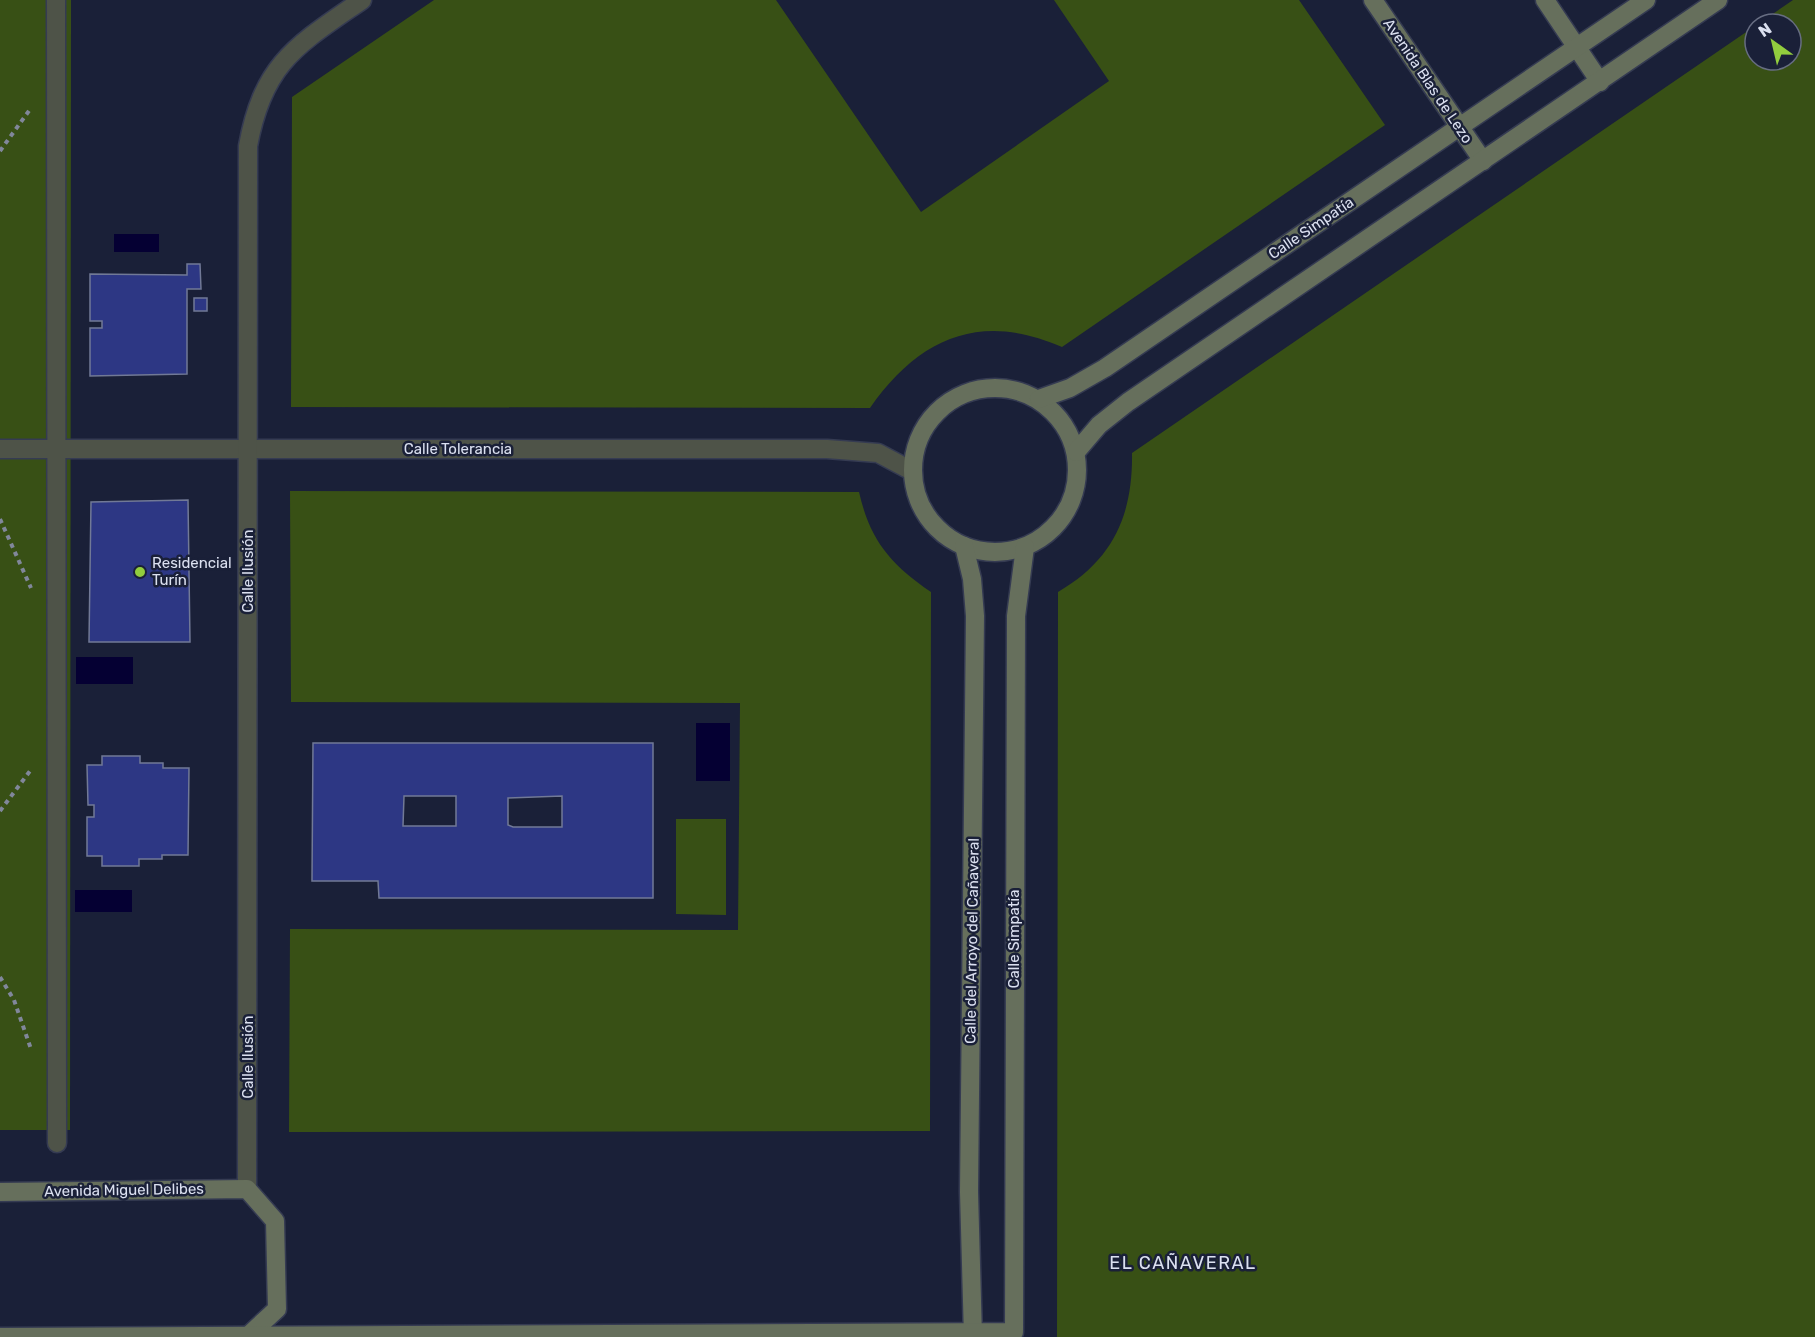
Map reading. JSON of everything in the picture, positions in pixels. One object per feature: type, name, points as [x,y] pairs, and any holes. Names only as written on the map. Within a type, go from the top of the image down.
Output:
[{"type":"main road","name":"Avenida Blas de Lezo","points":[[1373,0],[1483,162]]},
{"type":"main road","points":[[1545,0],[1600,82]]},
{"type":"main road","name":"Calle Simpatía","points":[[1039,399],[1071,388],[1105,368],[1646,0]]},
{"type":"main road","points":[[1076,452],[1099,425],[1128,402],[1718,0]]},
{"type":"main road","points":[[1001,387],[1021,391],[1039,399],[1056,413],[1068,431],[1076,452],[1075,490],[1068,509],[1057,524],[1025,547],[1005,552],[984,552],[964,546],[947,537],[932,524],[922,508],[912,471],[917,443],[931,416],[946,403],[963,393],[982,388],[1001,387]]},
{"type":"main road","name":"Calle del Arroyo del Cañaveral","points":[[964,546],[972,579],[975,616],[969,1192],[973,1335]]},
{"type":"main road","name":"Calle Simpatía","points":[[1014,1334],[1016,616],[1025,547]]},
{"type":"main road","points":[[247,1189],[275,1221],[277,1309],[248,1337]]},
{"type":"main road","name":"Avenida Miguel Delibes","points":[[0,1192],[247,1189]]},
{"type":"main road","points":[[0,1337],[1014,1334]]},
{"type":"street","points":[[56,0],[57,1143]]},
{"type":"street","name":"Calle Ilusión","points":[[247,1189],[248,146],[254,114],[267,82],[286,57],[319,30],[362,0]]},
{"type":"street","name":"Calle Tolerancia","points":[[0,449],[827,449],[878,453],[912,471]]},
{"type":"path","points":[[0,519],[32,590]]},
{"type":"path","points":[[0,811],[29,775],[32,765]]},
{"type":"path","points":[[0,977],[14,1000],[33,1056]]},
{"type":"green space","points":[[0,0],[71,0],[70,1130],[0,1130]]},
{"type":"green space","points":[[434,0],[776,0],[921,212],[1109,81],[1054,0],[1299,0],[1385,125],[1062,347],[1032,336],[1004,332],[978,332],[954,338],[931,348],[909,364],[870,408],[291,407],[292,97]]},
{"type":"green space","points":[[1793,0],[1815,0],[1815,1337],[1057,1337],[1058,592],[1093,566],[1116,534],[1129,496],[1132,453],[1743,34],[1743,72],[1803,72],[1803,12],[1776,12]]},
{"type":"green space","points":[[290,491],[859,492],[869,524],[884,550],[904,571],[931,592],[930,1131],[289,1132],[290,929],[738,930],[740,703],[291,702]]},
{"type":"green space","points":[[676,819],[726,819],[726,915],[676,914]]},
{"type":"shaded area","points":[[114,234],[159,234],[159,252],[114,252]]},
{"type":"shaded area","points":[[76,657],[133,657],[133,684],[76,684]]},
{"type":"shaded area","points":[[696,723],[730,723],[730,781],[696,781]]},
{"type":"shaded area","points":[[75,890],[132,890],[132,912],[75,912]]},
{"type":"building","points":[[187,264],[200,264],[201,289],[187,289],[187,374],[90,376],[90,328],[102,328],[102,321],[90,321],[90,274],[187,275]]},
{"type":"building","points":[[194,298],[207,298],[207,311],[194,311]]},
{"type":"building","name":"Residencial Turín","points":[[188,500],[190,642],[89,642],[91,502]]},
{"type":"building","points":[[313,743],[653,743],[653,898],[379,898],[378,881],[312,881]],"holes":[[[404,796],[456,796],[456,826],[403,826]],[[562,796],[562,827],[513,827],[508,825],[508,798]]]},
{"type":"building","points":[[102,756],[140,756],[140,763],[163,763],[163,768],[189,768],[188,855],[162,855],[162,859],[139,859],[139,866],[102,866],[102,856],[87,856],[87,817],[94,817],[94,805],[88,805],[87,765],[102,765]]},
{"type":"place","name":"Residencial Turín","points":[[140,572]]},
{"type":"district","name":"EL CAÑAVERAL","points":[[1183,1263]]}]
